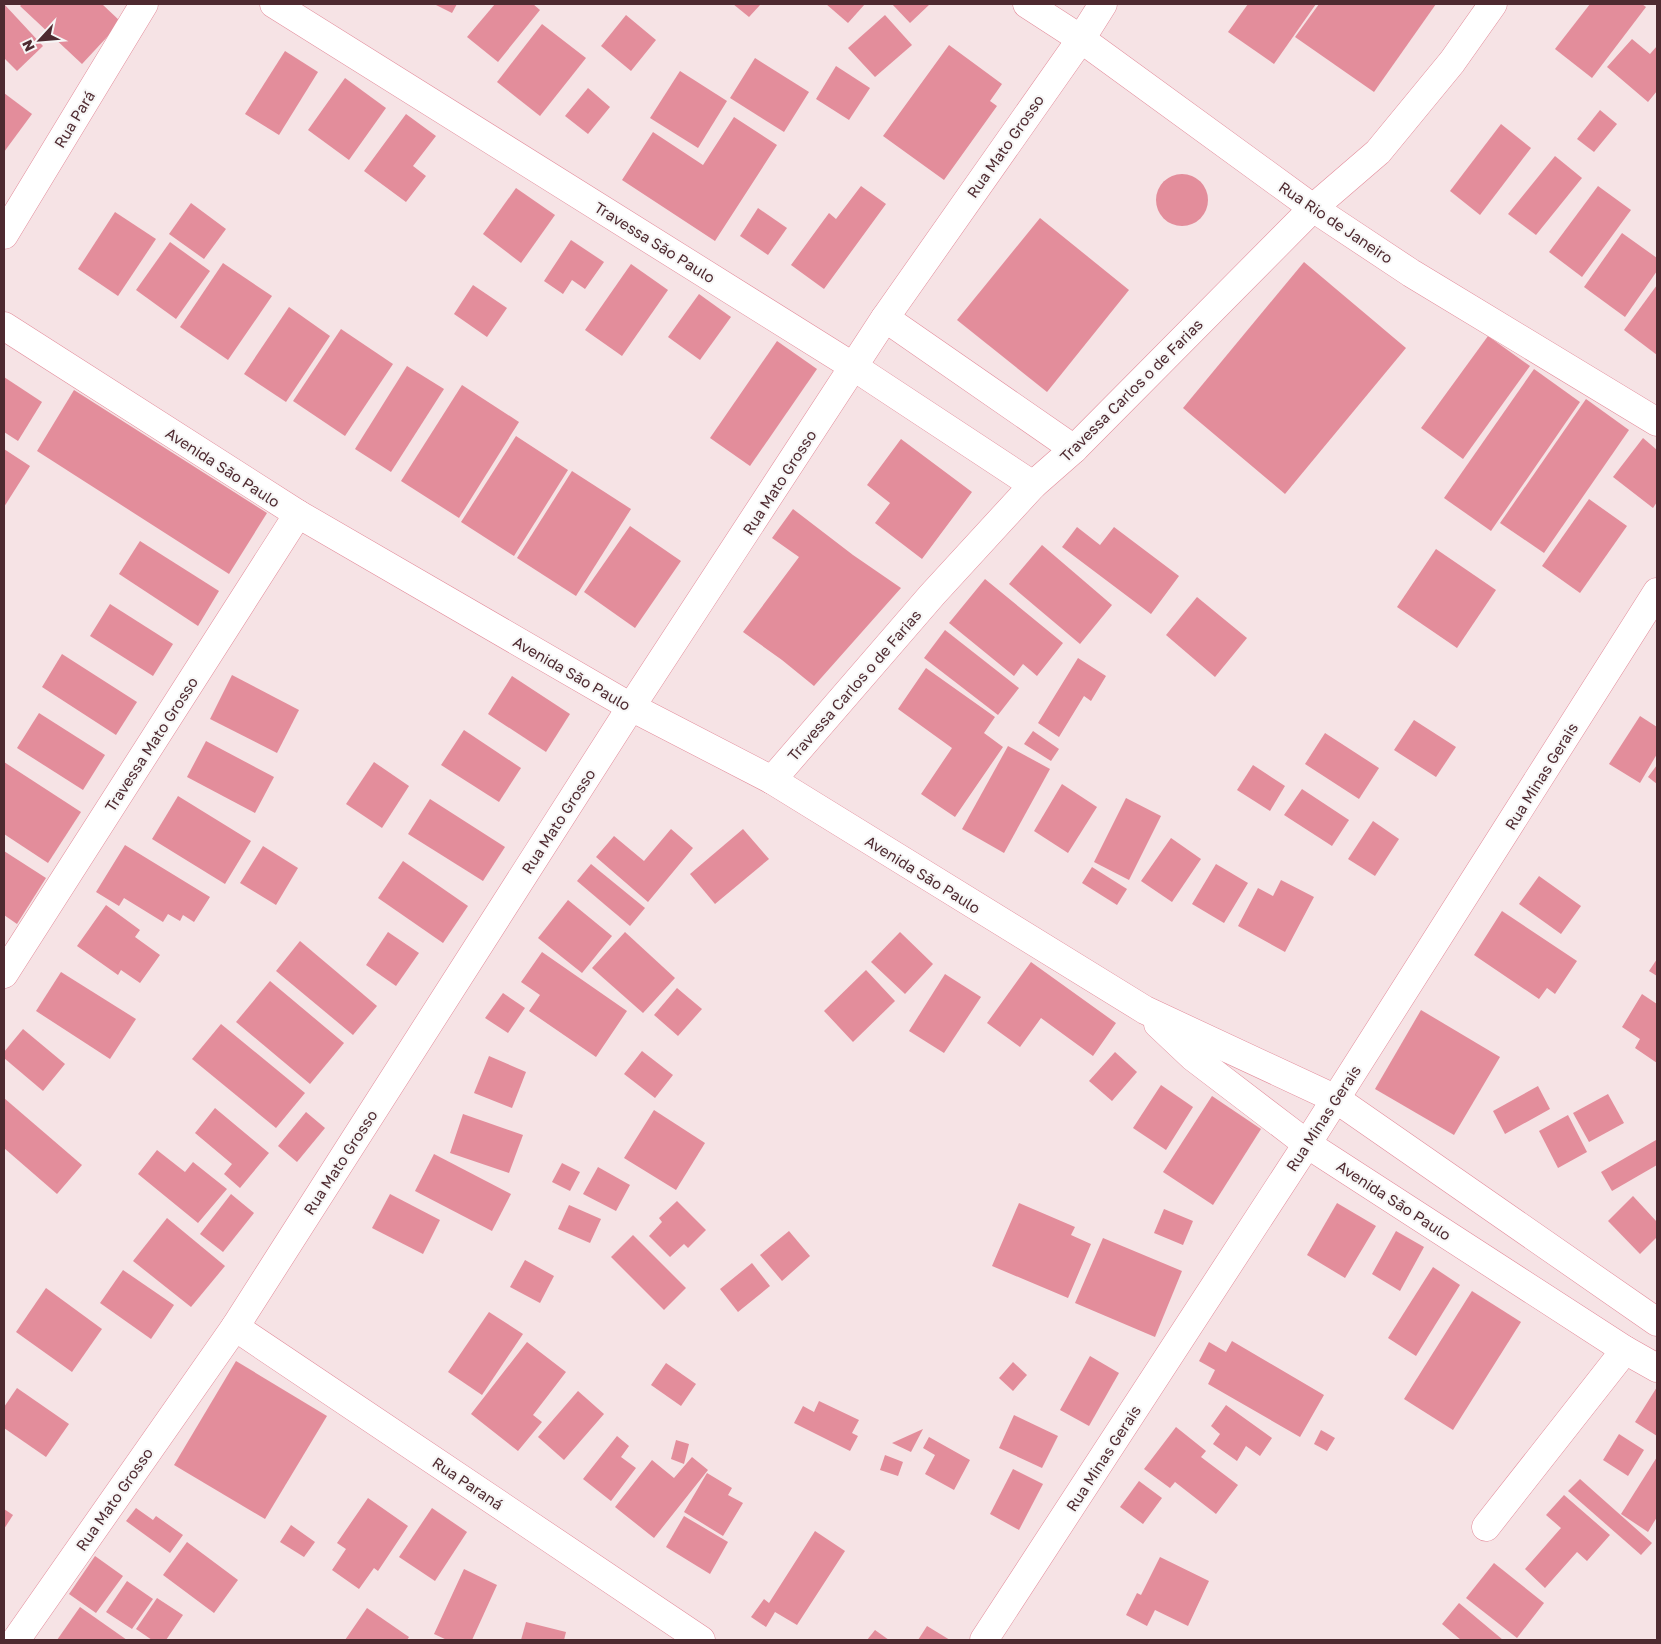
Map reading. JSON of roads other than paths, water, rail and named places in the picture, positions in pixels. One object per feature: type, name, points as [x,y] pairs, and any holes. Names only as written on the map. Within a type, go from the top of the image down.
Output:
[{"type":"street","name":"Rua Pará","points":[[4,235],[144,4]]},
{"type":"street","name":"Travessa São Paulo","points":[[274,4],[854,367],[1033,485]]},
{"type":"street","name":"Rua Rio de Janeiro","points":[[1028,4],[1081,39],[1313,208],[1411,273],[1657,422]]},
{"type":"street","name":"Rua Mato Grosso","points":[[16,1640],[234,1327],[631,707],[885,318],[1081,39],[1103,4]]},
{"type":"street","name":"Travessa Carlos o de Farias","points":[[772,780],[926,602],[1033,485],[1074,449],[1313,208],[1378,152],[1452,62],[1493,4]]},
{"type":"street","points":[[885,318],[1074,449]]},
{"type":"street","name":"Avenida São Paulo","points":[[4,326],[298,514],[631,707],[772,780],[1145,1010],[1336,1099],[1657,1322]]},
{"type":"street","name":"Travessa Mato Grosso","points":[[4,974],[298,514]]},
{"type":"street","name":"Rua Minas Gerais","points":[[984,1640],[1336,1099],[1657,592]]},
{"type":"street","name":"Avenida São Paulo","points":[[1145,1010],[1192,1057],[1307,1144],[1625,1350],[1657,1368]]},
{"type":"street","name":"Rua Paraná","points":[[234,1327],[701,1640]]},
{"type":"street","points":[[1486,1527],[1625,1350]]}]
